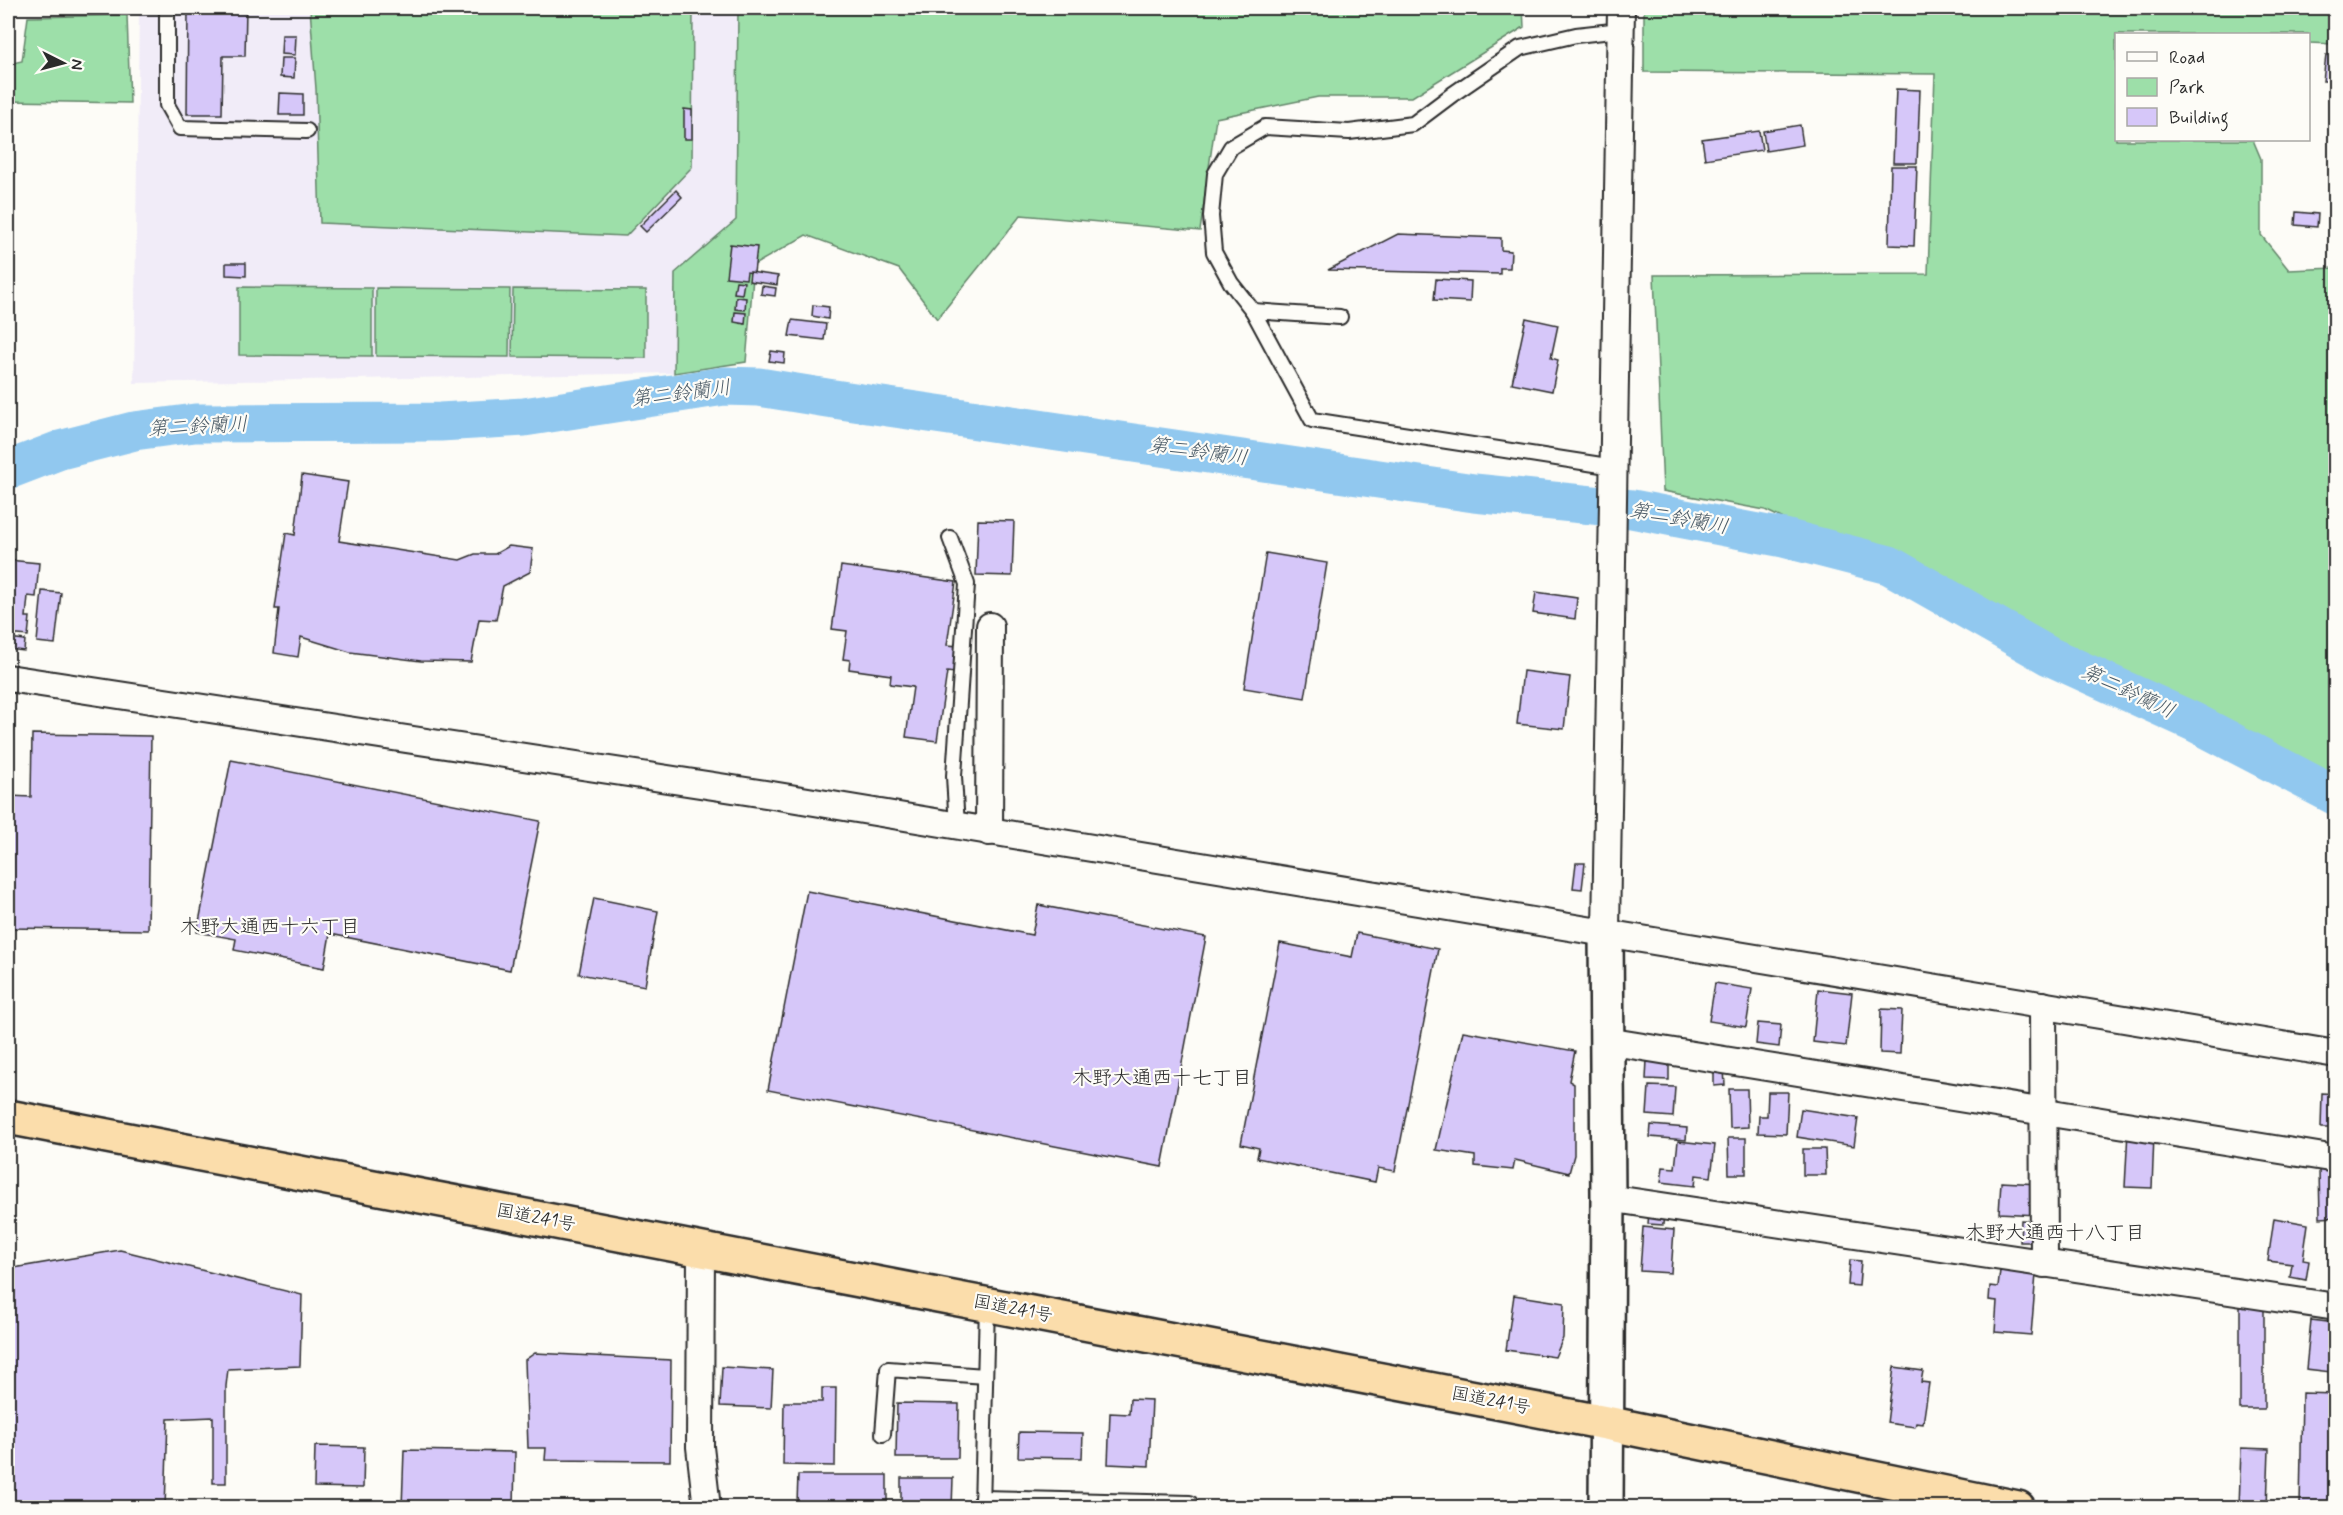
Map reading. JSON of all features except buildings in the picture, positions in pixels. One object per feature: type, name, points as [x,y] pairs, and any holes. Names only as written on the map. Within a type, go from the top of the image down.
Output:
[{"type":"highway","name":"国道241号","points":[[8,1117],[1606,1423],[2018,1508]]},
{"type":"street","points":[[1606,1508],[1608,1198],[1606,932],[1621,19]]},
{"type":"street","points":[[989,832],[990,626]]},
{"type":"street","points":[[8,678],[772,795],[2336,1054]]},
{"type":"street","points":[[2043,1005],[2044,1264]]},
{"type":"street","points":[[1606,1041],[2336,1158]]},
{"type":"street","points":[[1608,1198],[2336,1307]]},
{"type":"street","points":[[701,1250],[700,1447],[707,1508]]},
{"type":"lane","points":[[166,8],[167,105],[180,128],[307,131]]},
{"type":"lane","points":[[1613,477],[1312,420],[1252,311],[1231,283],[1214,252],[1211,216],[1215,174],[1231,147],[1265,127],[1348,132],[1413,124],[1520,48],[1576,36],[1621,19]]},
{"type":"lane","points":[[1252,311],[1340,317]]},
{"type":"lane","points":[[950,538],[967,584],[954,776],[957,827]]},
{"type":"lane","points":[[987,1304],[982,1503],[1190,1503],[1190,1508]]},
{"type":"lane","points":[[883,1434],[888,1369],[985,1376]]},
{"type":"shaded area","points":[[139,8],[738,8],[736,220],[675,273],[674,373],[134,383]]},
{"type":"green space","points":[[310,8],[693,8],[692,167],[626,236],[320,223],[316,89]]},
{"type":"green space","points":[[738,8],[1523,8],[1524,27],[1412,97],[1318,97],[1216,118],[1200,231],[1021,215],[937,319],[899,269],[806,235],[754,265],[746,362],[674,373],[675,273],[736,220]]},
{"type":"green space","points":[[1644,8],[2335,8],[2335,44],[2310,43],[2310,33],[2115,33],[2115,141],[2253,141],[2261,159],[2261,235],[2289,270],[2335,268],[2335,786],[1765,510],[1663,491],[1654,275],[1928,274],[1935,74],[1644,72]]},
{"type":"green space","points":[[127,15],[130,103],[8,101],[8,64],[22,61],[28,17]]},
{"type":"green space","points":[[239,287],[372,288],[372,356],[239,355]]},
{"type":"green space","points":[[376,288],[510,289],[509,357],[376,356]]},
{"type":"green space","points":[[513,289],[646,290],[646,358],[512,357]]},
{"type":"waterway","name":"第二鈴蘭川","points":[[8,470],[60,450],[134,431],[195,423],[440,422],[524,417],[724,386],[759,387],[1474,493],[1632,509],[1784,538],[1889,565],[2049,656],[2194,722],[2336,796]]},
{"type":"district","name":"木野大通西十六丁目","points":[[270,927]]},
{"type":"district","name":"木野大通西十七丁目","points":[[1162,1078]]},
{"type":"district","name":"木野大通西十八丁目","points":[[2055,1233]]}]
